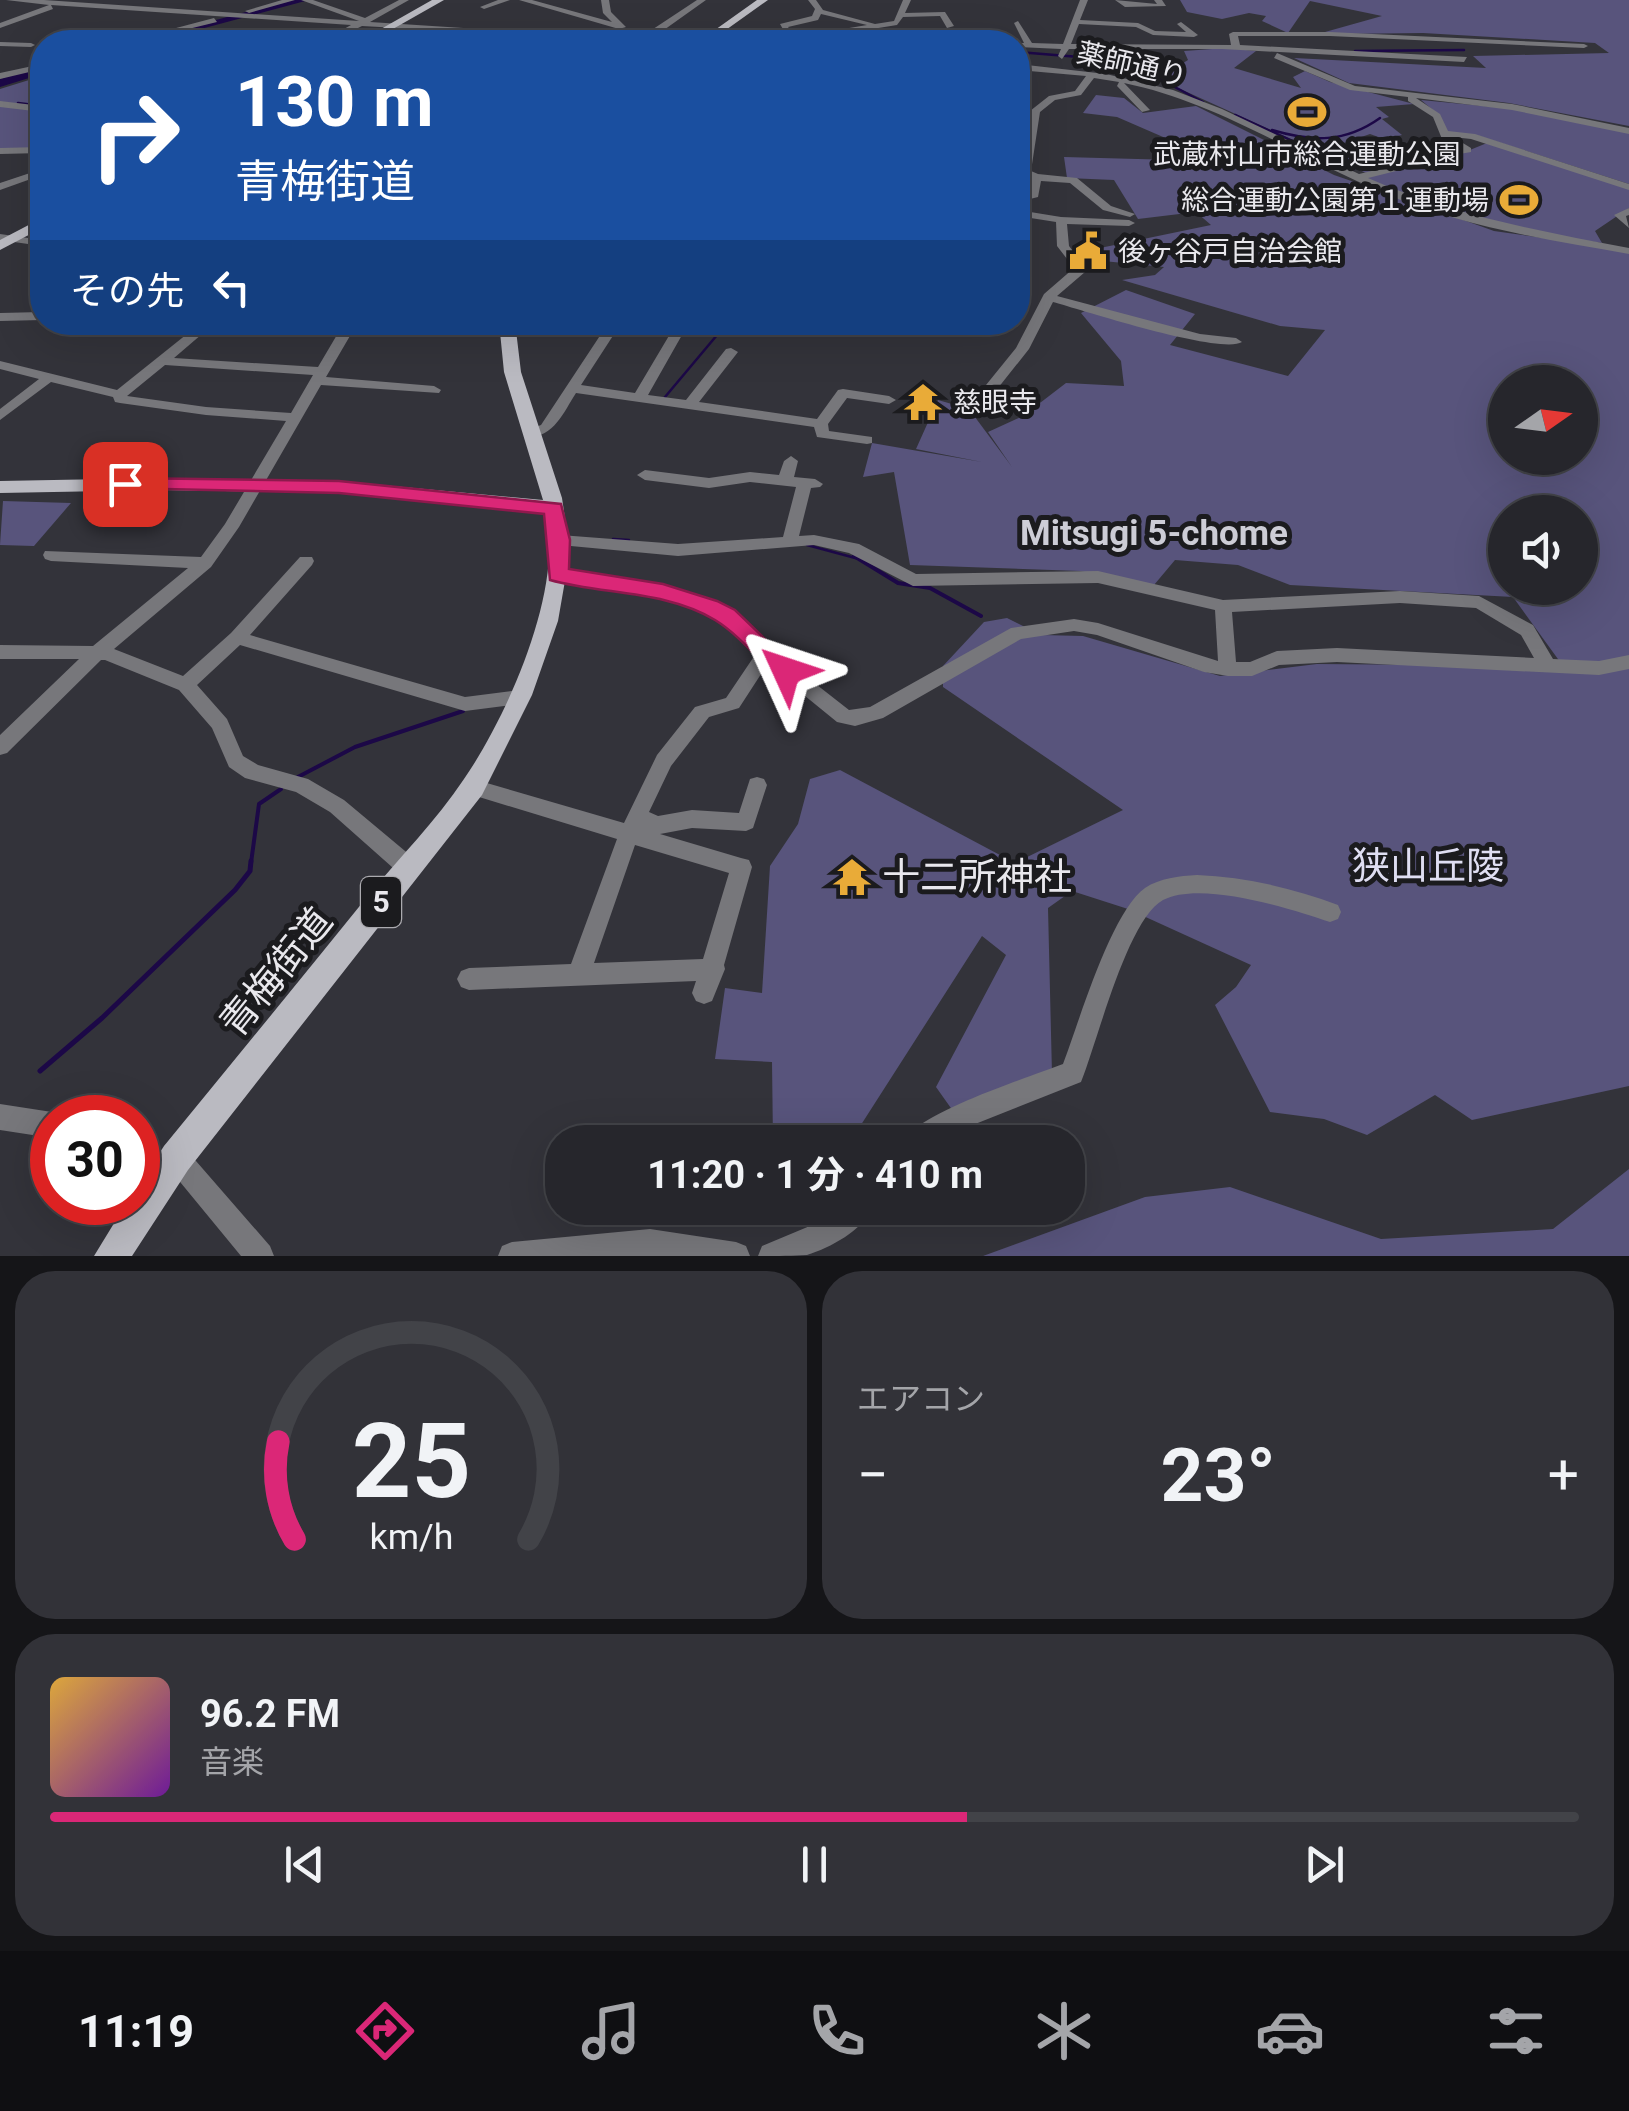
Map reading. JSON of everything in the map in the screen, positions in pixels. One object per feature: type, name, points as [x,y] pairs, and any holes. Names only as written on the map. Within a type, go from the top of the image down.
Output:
[{"type":"main road","points":[[381,30],[439,0]]},
{"type":"main road","points":[[720,30],[763,0]]},
{"type":"main road","points":[[4,241],[30,228]]},
{"type":"main road","name":"5","points":[[509,335],[554,508]]},
{"type":"main road","points":[[0,486],[255,484],[386,490],[554,508]]},
{"type":"main road","name":"青梅街道","points":[[160,1164],[472,787],[519,698],[558,574],[560,540],[554,508]]},
{"type":"main road","name":"青梅街道","points":[[112,1256],[128,1225]]},
{"type":"street","points":[[10,0],[464,30]]},
{"type":"street","points":[[175,30],[291,0]]},
{"type":"street","points":[[348,30],[404,0]]},
{"type":"street","points":[[484,7],[506,0]]},
{"type":"street","points":[[527,2],[544,0]]},
{"type":"street","points":[[605,0],[608,13],[626,30]]},
{"type":"street","points":[[658,30],[702,0]]},
{"type":"street","points":[[812,0],[824,30]]},
{"type":"street","points":[[854,30],[897,24],[906,0]]},
{"type":"street","points":[[918,0],[967,0]]},
{"type":"street","points":[[1057,70],[1084,0]]},
{"type":"street","points":[[1112,9],[1109,5],[1122,2],[1162,6],[1158,0]]},
{"type":"street","points":[[307,1],[364,22]]},
{"type":"street","points":[[527,2],[622,27]]},
{"type":"street","points":[[0,26],[60,3]]},
{"type":"street","points":[[186,12],[213,3]]},
{"type":"street","points":[[900,14],[936,13],[944,15],[950,26]]},
{"type":"street","points":[[786,30],[783,26],[815,15],[882,26]]},
{"type":"street","points":[[569,23],[584,17]]},
{"type":"street","points":[[1079,21],[1138,25],[1153,33],[1194,35],[1181,24]]},
{"type":"street","points":[[1079,21],[1130,53]]},
{"type":"street","points":[[1018,23],[1020,30]]},
{"type":"street","points":[[1236,47],[1233,34],[1330,34],[1584,46]]},
{"type":"street","points":[[1407,40],[1408,53]]},
{"type":"street","points":[[0,44],[30,46]]},
{"type":"street","points":[[1030,46],[1064,53],[1236,47],[1262,51],[1332,81],[1419,101],[1437,116],[1442,134],[1467,150],[1411,159],[1392,169],[1357,178]]},
{"type":"street","points":[[1262,51],[1308,49],[1464,59]]},
{"type":"street","name":"薬師通り","points":[[1030,68],[1116,80],[1192,100],[1423,205],[1480,222],[1629,251]]},
{"type":"street","points":[[0,76],[30,69]]},
{"type":"street","points":[[1030,145],[1035,111],[1052,98],[1080,95],[1092,76]]},
{"type":"street","points":[[1116,80],[1145,110]]},
{"type":"street","points":[[1374,91],[1512,107],[1629,131]]},
{"type":"street","points":[[0,104],[30,108]]},
{"type":"street","points":[[1442,134],[1472,136],[1629,187]]},
{"type":"street","points":[[0,151],[30,150]]},
{"type":"street","points":[[1030,174],[1073,180],[1107,208],[1130,218],[1062,220],[1030,215]]},
{"type":"street","points":[[2,185],[30,176]]},
{"type":"street","points":[[1030,196],[1034,195],[1036,178]]},
{"type":"street","points":[[1629,210],[1620,215],[1629,225]]},
{"type":"street","points":[[1030,335],[1059,285],[1081,269],[1063,246],[1062,220]]},
{"type":"street","points":[[4,241],[30,242]]},
{"type":"street","points":[[1070,258],[1098,258]]},
{"type":"street","points":[[1050,297],[1200,338],[1236,342]]},
{"type":"street","points":[[0,317],[30,316]]},
{"type":"street","points":[[120,395],[194,335]]},
{"type":"street","points":[[0,747],[98,652],[205,563],[343,335]]},
{"type":"street","points":[[532,434],[546,428],[609,335]]},
{"type":"street","points":[[640,397],[667,335]]},
{"type":"street","points":[[974,410],[1030,335]]},
{"type":"street","points":[[689,405],[731,352]]},
{"type":"street","points":[[160,362],[434,390]]},
{"type":"street","points":[[0,365],[120,395]]},
{"type":"street","points":[[0,416],[48,378]]},
{"type":"street","points":[[573,388],[821,424]]},
{"type":"street","points":[[867,440],[822,434],[821,424],[844,393],[889,400]]},
{"type":"street","points":[[120,395],[120,399],[206,411],[292,417]]},
{"type":"street","points":[[786,480],[791,461]]},
{"type":"street","points":[[645,475],[709,484],[750,477],[810,483],[790,539]]},
{"type":"street","points":[[560,540],[678,550],[766,546],[790,539],[853,548],[913,580],[1098,577],[1223,606],[1400,597],[1479,602],[1528,630],[1546,664]]},
{"type":"street","points":[[51,555],[205,563]]},
{"type":"street","points":[[186,685],[237,638],[306,561]]},
{"type":"street","points":[[558,574],[663,592],[709,607],[727,616],[765,654],[844,717],[855,719],[876,713],[1017,633],[1042,627],[1074,625],[1098,629],[1204,665],[1228,669],[1252,668],[1277,658],[1303,656],[1599,668],[1629,662]]},
{"type":"street","points":[[1223,606],[1228,669]]},
{"type":"street","points":[[237,638],[465,704],[519,698]]},
{"type":"street","points":[[0,652],[98,652],[186,685],[220,724],[236,761],[252,772],[302,784],[336,806],[408,868]]},
{"type":"street","points":[[579,973],[633,826],[664,760],[702,712],[724,709],[732,703],[765,654]]},
{"type":"street","points":[[633,826],[692,819],[746,822],[757,785]]},
{"type":"street","points":[[472,787],[633,826],[741,868],[704,993]]},
{"type":"street","points":[[941,1125],[1072,1073],[1124,932],[1133,916],[1156,893],[1191,884],[1288,897],[1330,912]]},
{"type":"street","points":[[469,980],[714,969]]},
{"type":"street","points":[[0,1117],[30,1122]]},
{"type":"street","points":[[160,1166],[208,1190],[238,1235],[260,1256]]},
{"type":"street","points":[[772,1256],[837,1225]]},
{"type":"street","points":[[512,1256],[650,1242],[736,1256]]},
{"type":"green space","points":[[1180,0],[1629,0],[1629,126],[1509,103],[1349,83],[1294,58],[1486,68],[1473,56],[1609,53],[1595,43],[1423,33],[1338,34],[1325,32],[1382,16],[1310,1],[1288,33],[1262,21],[1266,16],[1249,13],[1222,19],[1187,12]]},
{"type":"green space","name":"武蔵村山市総合運動公園","points":[[1184,51],[1256,51],[1234,68],[1301,88],[1293,77],[1305,71],[1330,82],[1414,104],[1376,107],[1389,117],[1382,119],[1402,135],[1384,139],[1370,134],[1338,145],[1361,155],[1380,147],[1404,157],[1388,167],[1366,173],[1136,69],[1148,61],[1175,68],[1188,60]]},
{"type":"green space","points":[[30,80],[30,149],[0,150],[0,89]]},
{"type":"green space","name":"狭山丘陵","points":[[1096,95],[1124,98],[1143,113],[1196,106],[1334,175],[1389,194],[1356,179],[1412,160],[1465,152],[1487,143],[1629,188],[1629,208],[1595,231],[1602,243],[1545,235],[1430,208],[1494,231],[1629,250],[1629,1086],[1472,1120],[1435,1095],[1367,1135],[1324,1119],[1270,1112],[1215,1005],[1236,987],[1251,965],[1128,909],[1072,891],[1048,908],[1052,1074],[953,1111],[936,1087],[1006,955],[982,936],[861,1125],[773,1125],[772,1062],[715,1059],[725,988],[762,993],[770,866],[798,824],[810,779],[840,770],[1015,863],[1123,810],[943,687],[943,666],[984,622],[1007,618],[1041,635],[1083,636],[1220,676],[1317,664],[1563,666],[1519,605],[1598,605],[1598,495],[1488,495],[1488,596],[1290,585],[1238,565],[1175,560],[1154,585],[1080,571],[910,565],[894,472],[863,477],[872,443],[982,462],[916,449],[938,400],[969,409],[1012,467],[988,432],[1023,416],[1066,383],[1124,386],[1121,361],[1081,313],[1126,290],[1195,314],[1170,345],[1288,376],[1325,330],[1280,326],[1122,280],[1155,275],[1164,267],[1103,261],[1100,248],[1211,225],[1196,212],[1138,219],[1114,180],[1067,178],[1064,157],[1174,160],[1170,140],[1117,117],[1083,113]]},
{"type":"green space","points":[[1421,100],[1515,109],[1629,133],[1629,184],[1476,135],[1446,133],[1440,116]]},
{"type":"green space","points":[[3,501],[71,503],[34,546],[0,545]]},
{"type":"green space","points":[[1629,1169],[1629,1256],[983,1256],[1068,1225],[1085,1225],[1085,1219],[1145,1197],[1230,1187],[1381,1239],[1553,1229]]},
{"type":"waterway","points":[[187,30],[304,0]]},
{"type":"waterway","points":[[1355,51],[1464,50]]},
{"type":"waterway","points":[[1123,65],[1126,51]]},
{"type":"waterway","points":[[1030,53],[1104,59],[1154,76],[1203,102]]},
{"type":"waterway","points":[[0,83],[30,74]]},
{"type":"waterway","points":[[18,103],[30,104]]},
{"type":"waterway","points":[[1235,115],[1354,169]]},
{"type":"waterway","points":[[1272,130],[1328,138],[1354,132],[1380,118]]},
{"type":"waterway","points":[[665,397],[717,335]]},
{"type":"waterway","points":[[613,539],[629,540]]},
{"type":"waterway","points":[[807,545],[859,559]]},
{"type":"waterway","points":[[854,556],[859,559]]},
{"type":"waterway","points":[[859,559],[898,583],[930,588],[981,616]]},
{"type":"waterway","points":[[296,778],[355,747],[463,711]]},
{"type":"waterway","points":[[251,863],[259,804],[281,789]]},
{"type":"waterway","points":[[40,1071],[102,1018],[235,890],[250,871],[251,861]]},
{"type":"place","name":"武蔵村山市総合運動公園","points":[[1307,112]]},
{"type":"place","name":"総合運動公園第１運動場","points":[[1519,200]]},
{"type":"place","name":"後ヶ谷戸自治会館","points":[[1088,251]]},
{"type":"place","name":"慈眼寺","points":[[923,402]]},
{"type":"place","name":"十二所神社","points":[[852,877]]},
{"type":"district","name":"Mitsugi 5-chome","points":[[1154,533]]},
{"type":"route","points":[[125,484],[339,487],[554,508],[560,540],[558,574],[663,592],[709,607],[727,616],[786,671]]}]
